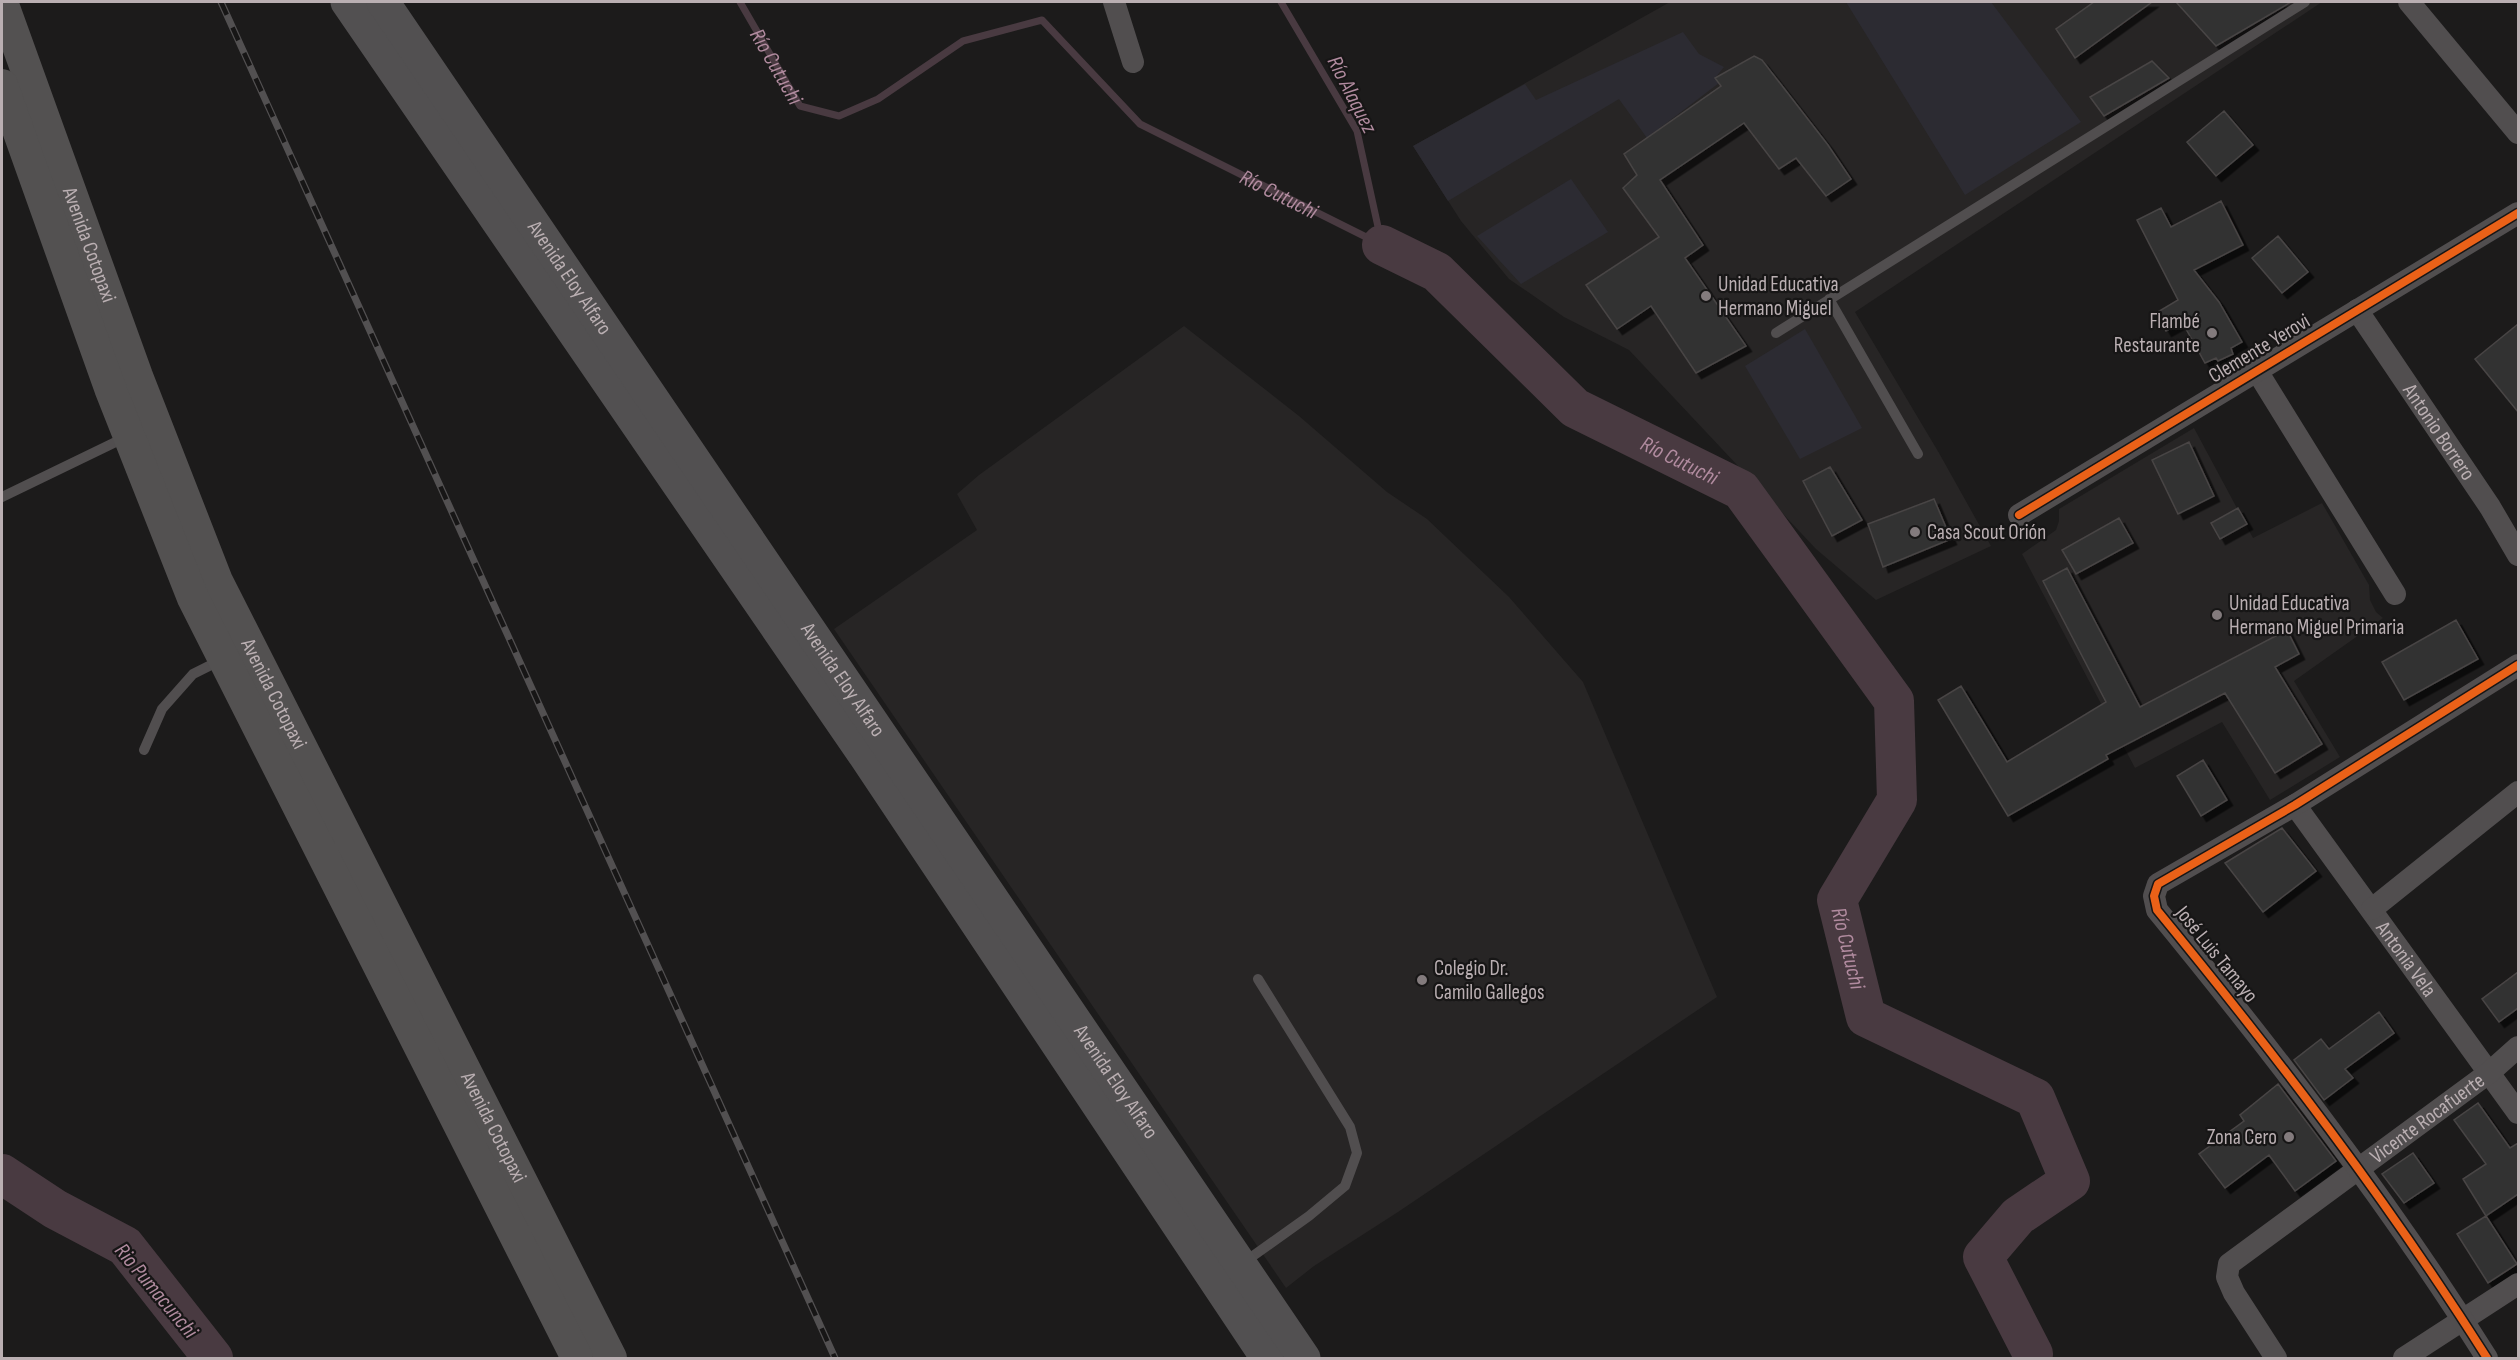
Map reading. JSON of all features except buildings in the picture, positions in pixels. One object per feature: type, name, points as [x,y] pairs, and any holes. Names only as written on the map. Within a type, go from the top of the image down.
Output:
[{"type":"main road","name":"Avenida Cotopaxi","points":[[2,2],[137,376],[217,581],[611,1359]]},
{"type":"main road","name":"Avenida Eloy Alfaro","points":[[347,2],[858,746],[1267,1359]]},
{"type":"main road","name":"Avenida Eloy Alfaro","points":[[383,2],[1304,1359]]},
{"type":"main road","name":"Avenida Cotopaxi","points":[[2,85],[129,435],[193,598],[577,1359]]},
{"type":"street","points":[[1114,2],[1133,62]]},
{"type":"street","points":[[2409,2],[2518,133]]},
{"type":"street","name":"Clemente Yerovi","points":[[2019,515],[2518,213]]},
{"type":"street","name":"Antonio Borrero","points":[[2357,310],[2490,507],[2518,555]]},
{"type":"street","points":[[2257,371],[2395,594]]},
{"type":"street","name":"José Luis Tamayo","points":[[2487,1359],[2463,1320],[2359,1169],[2253,1027],[2157,910],[2154,896],[2158,884],[2295,805],[2518,665]]},
{"type":"street","points":[[2372,909],[2518,792]]},
{"type":"street","name":"Antonia Vela","points":[[2295,805],[2518,1113]]},
{"type":"street","name":"Vicente Rocafuerte","points":[[2276,1359],[2234,1293],[2227,1277],[2229,1264],[2490,1072],[2518,1047]]},
{"type":"street","points":[[2404,1359],[2518,1284]]},
{"type":"lane","points":[[1776,333],[2305,2]]},
{"type":"lane","points":[[1829,299],[1918,454]]},
{"type":"lane","points":[[2,497],[129,435]]},
{"type":"lane","points":[[144,750],[162,709],[193,674],[224,658]]},
{"type":"lane","points":[[1240,1264],[1309,1216],[1345,1186],[1357,1153],[1350,1127],[1258,979]]},
{"type":"shaded area","name":"Unidad Educativa Hermano Miguel","points":[[1670,2],[2322,2],[1855,312],[1991,546],[1876,600],[1816,549],[1629,350],[1564,317],[1509,279],[1461,221],[1413,146]]},
{"type":"shaded area","points":[[1846,2],[1991,2],[2081,122],[1965,195]]},
{"type":"shaded area","points":[[1683,32],[1699,54],[1724,67],[1715,78],[1719,83],[1647,138],[1619,99],[1448,201],[1413,146],[1525,84],[1536,100]]},
{"type":"shaded area","points":[[1571,179],[1608,232],[1521,284],[1477,236]]},
{"type":"shaded area","points":[[1184,326],[1299,416],[1387,492],[1427,519],[1509,597],[1583,682],[1717,997],[1314,1266],[1286,1288],[834,629],[977,530],[957,494],[979,475]]},
{"type":"shaded area","points":[[1805,329],[1862,428],[1800,459],[1745,366]]},
{"type":"shaded area","name":"Unidad Educativa Hermano Miguel Primaria","points":[[2194,428],[2253,538],[2322,503],[2369,585],[2370,600],[2376,612],[2383,618],[2294,681],[2340,757],[2270,800],[2222,722],[2135,768],[2022,554],[2056,530],[2059,509]]},
{"type":"waterway","name":"Río Cutuchi","points":[[740,2],[800,106],[839,116],[878,99],[963,41],[1042,20],[1140,124],[1382,245]]},
{"type":"waterway","name":"Río Alaquez","points":[[1281,2],[1357,131],[1382,245]]},
{"type":"waterway","name":"Río Cutuchi","points":[[1382,245],[1437,272],[1575,408],[1741,490],[1894,701],[1897,800],[1837,900],[1866,1017],[2035,1098],[2070,1181],[2018,1216],[1983,1257],[2033,1354],[2032,1358]]},
{"type":"waterway","name":"Rio Pumacunchi","points":[[2,1174],[55,1209],[125,1246],[213,1358]]},
{"type":"railway","points":[[221,2],[835,1358]]},
{"type":"cycle path","points":[[2019,515],[2518,213]]},
{"type":"cycle path","points":[[2487,1358],[2370,1185],[2287,1074],[2157,910],[2154,896],[2158,884],[2295,805],[2518,665]]},
{"type":"place","name":"Unidad Educativa Hermano Miguel","points":[[1706,296]]},
{"type":"place","name":"Flambé Restaurante","points":[[2212,333]]},
{"type":"place","name":"Casa Scout Orión","points":[[1915,532]]},
{"type":"place","name":"Unidad Educativa Hermano Miguel Primaria","points":[[2217,615]]},
{"type":"place","name":"Colegio Dr. Camilo Gallegos","points":[[1422,980]]},
{"type":"place","name":"Zona Cero","points":[[2289,1137]]}]
